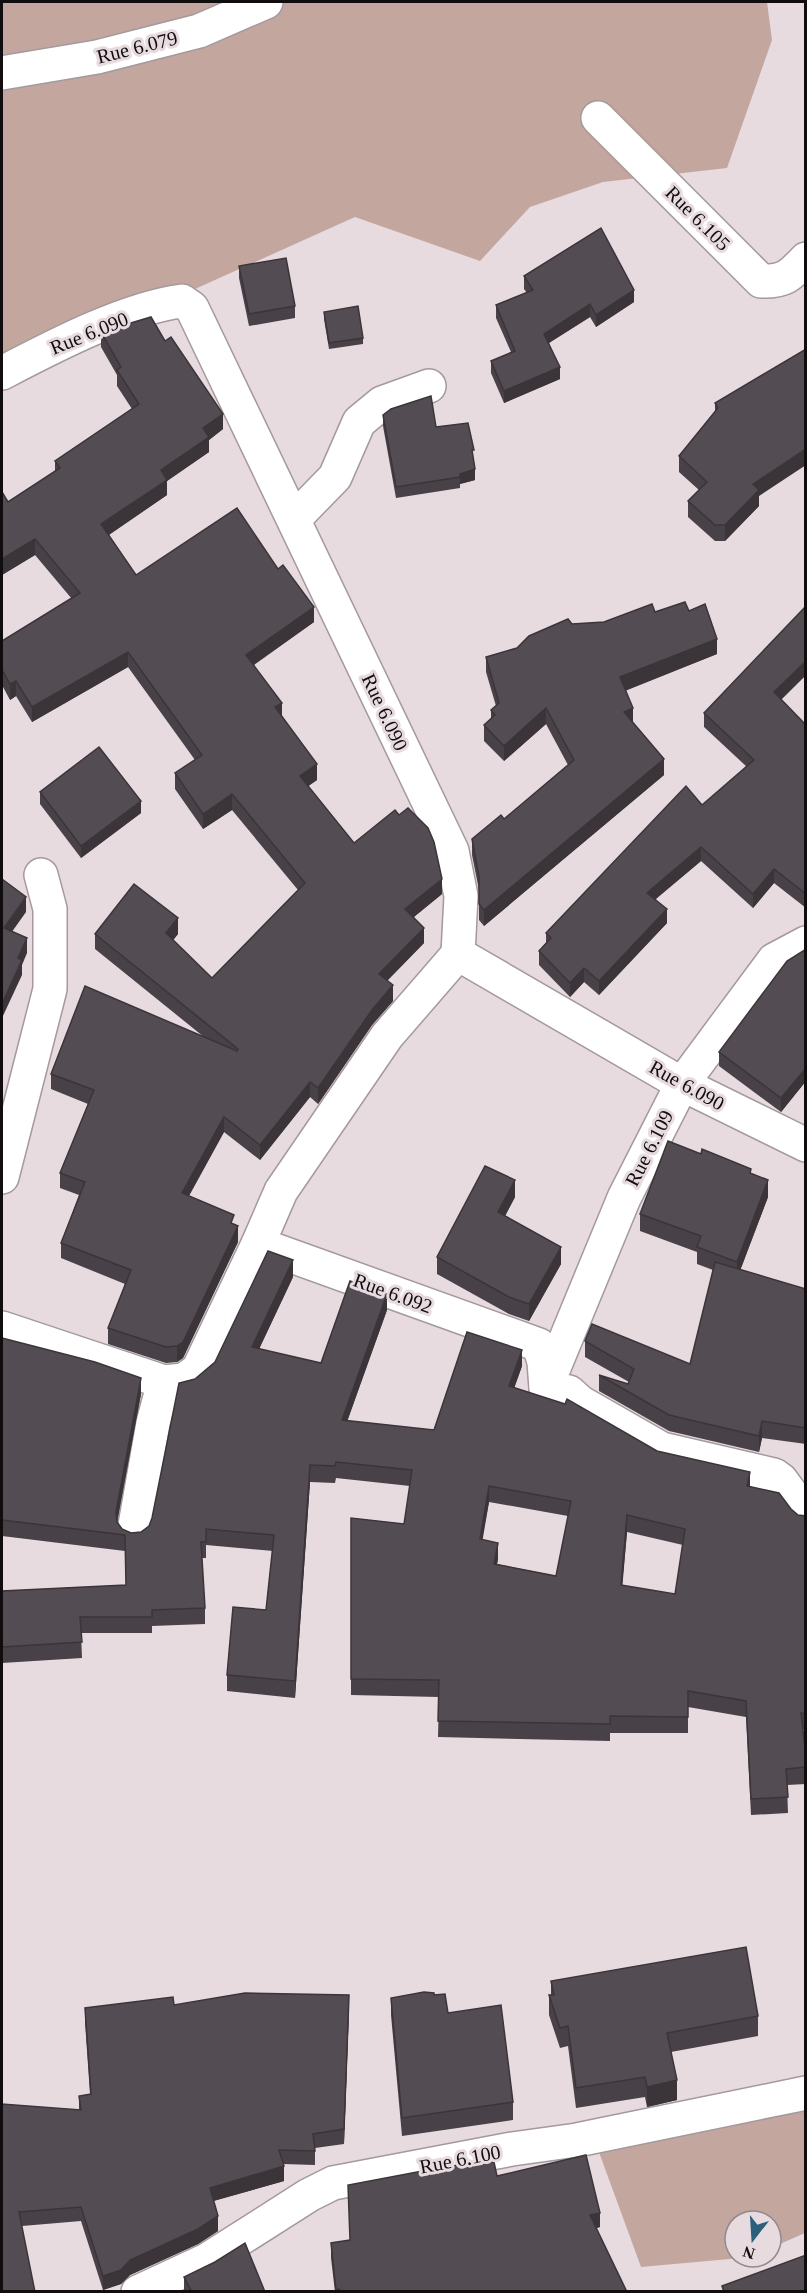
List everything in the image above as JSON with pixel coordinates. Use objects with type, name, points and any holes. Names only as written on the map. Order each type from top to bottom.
[{"type":"street","name":"Rue 6.079","points":[[2,73],[97,57],[200,31],[266,2]]},
{"type":"street","name":"Rue 6.105","points":[[598,118],[761,280],[777,282],[792,274],[806,259]]},
{"type":"street","name":"Rue 6.090","points":[[2,373],[75,336],[165,303],[182,301],[192,308],[452,851],[461,896],[458,954],[682,1084],[806,1145]]},
{"type":"street","points":[[294,519],[335,477],[359,422],[382,403],[429,386]]},
{"type":"street","points":[[2,1177],[50,989],[50,909],[40,875]]},
{"type":"street","name":"Rue 6.109","points":[[546,1388],[624,1198],[682,1084],[774,960],[806,943]]},
{"type":"street","points":[[2,1328],[164,1382],[184,1380],[198,1370],[281,1191],[387,1036],[458,954]]},
{"type":"street","name":"Rue 6.092","points":[[258,1244],[538,1346],[544,1362],[546,1388]]},
{"type":"street","points":[[134,1532],[153,1423],[164,1382]]},
{"type":"street","points":[[546,1388],[569,1392],[580,1402],[662,1449],[774,1475],[781,1480],[806,1514]]},
{"type":"street","name":"Rue 6.100","points":[[138,2292],[207,2260],[309,2195],[333,2183],[512,2149],[577,2140],[806,2093]]},
{"type":"shaded area","points":[[2,2],[767,2],[772,40],[727,168],[603,182],[530,207],[480,261],[355,217],[2,376]]},
{"type":"shaded area","points":[[805,2102],[805,2233],[783,2243],[783,2209],[723,2209],[723,2260],[641,2267],[596,2144]]},
{"type":"building","points":[[601,228],[634,290],[596,315],[590,304],[544,334],[560,367],[504,391],[491,361],[515,351],[496,305],[533,290],[524,276]]},
{"type":"building","points":[[286,258],[295,306],[249,314],[239,266]]},
{"type":"building","points":[[358,306],[363,338],[329,343],[324,312]]},
{"type":"building","points":[[151,317],[165,341],[171,337],[223,414],[203,428],[209,437],[161,470],[167,480],[101,524],[136,575],[237,508],[278,569],[283,565],[314,607],[246,655],[282,703],[275,707],[317,764],[300,776],[354,843],[395,810],[399,815],[408,808],[428,828],[434,842],[442,879],[405,909],[424,928],[379,974],[393,985],[372,1010],[318,1088],[310,1082],[260,1145],[224,1117],[182,1193],[234,1215],[231,1223],[238,1226],[183,1342],[177,1346],[166,1347],[108,1328],[131,1270],[61,1243],[85,1182],[60,1173],[94,1090],[51,1074],[85,986],[237,1051],[238,1049],[95,934],[134,884],[178,918],[166,933],[212,978],[305,883],[232,794],[203,814],[175,773],[202,755],[128,652],[32,707],[16,681],[10,684],[2,670],[2,641],[80,593],[35,539],[2,559],[2,492],[8,502],[60,468],[55,461],[139,404],[117,370],[121,367],[101,332]]},
{"type":"building","points":[[806,349],[806,449],[753,484],[759,490],[725,525],[715,525],[688,501],[707,482],[679,456],[718,408],[715,403]]},
{"type":"building","points":[[431,396],[436,427],[468,423],[474,450],[472,450],[475,469],[460,474],[460,477],[396,487],[383,415],[391,409]]},
{"type":"building","points":[[685,602],[689,611],[705,604],[717,639],[620,677],[633,708],[624,712],[664,759],[484,910],[479,904],[479,877],[472,839],[501,815],[504,819],[574,760],[546,708],[504,746],[484,725],[495,715],[491,710],[499,703],[486,657],[517,648],[529,636],[568,619],[572,624],[604,622],[652,604],[655,612]]},
{"type":"building","points":[[805,607],[806,661],[774,692],[806,725],[806,894],[774,869],[753,894],[701,847],[647,893],[667,909],[599,981],[584,968],[570,983],[539,951],[551,938],[546,933],[686,786],[702,805],[754,760],[704,713]]},
{"type":"building","points":[[99,747],[141,801],[81,846],[40,792]]},
{"type":"building","points":[[2,879],[26,897],[4,928],[27,938],[18,958],[22,960],[2,1004]]},
{"type":"building","points":[[806,949],[806,1068],[781,1098],[719,1052],[787,961]]},
{"type":"building","points":[[668,1141],[701,1154],[702,1149],[751,1169],[750,1173],[768,1180],[737,1262],[697,1247],[701,1236],[640,1214]]},
{"type":"building","points":[[485,1166],[515,1180],[498,1212],[561,1247],[529,1304],[509,1297],[437,1257]]},
{"type":"building","points":[[268,1251],[293,1260],[252,1347],[321,1363],[350,1281],[387,1294],[342,1420],[434,1430],[467,1332],[522,1350],[509,1386],[565,1404],[567,1399],[657,1451],[750,1472],[747,1486],[779,1493],[798,1515],[806,1516],[806,1714],[801,1713],[806,1767],[786,1769],[788,1797],[751,1799],[746,1701],[688,1691],[688,1717],[610,1716],[610,1724],[438,1721],[439,1680],[351,1679],[351,1518],[404,1524],[412,1470],[336,1462],[335,1466],[310,1465],[295,1681],[227,1675],[233,1607],[266,1610],[274,1535],[206,1529],[206,1542],[201,1542],[205,1608],[152,1610],[152,1617],[80,1617],[82,1642],[2,1647],[2,1591],[126,1585],[125,1535],[2,1520],[2,1338],[95,1362],[141,1378],[116,1512],[117,1522],[122,1529],[131,1533],[141,1532],[149,1526],[152,1518],[179,1383],[195,1379],[215,1362]],"holes":[[[489,1486],[571,1501],[556,1576],[494,1564],[498,1543],[480,1539]],[[627,1515],[685,1529],[675,1594],[621,1585]]]},
{"type":"building","points":[[715,1262],[806,1289],[806,1428],[762,1421],[759,1436],[669,1415],[599,1375],[628,1384],[634,1369],[585,1341],[592,1324],[690,1364]]},
{"type":"building","points":[[746,1947],[758,2016],[667,2033],[677,2080],[647,2087],[645,2077],[576,2088],[568,2026],[560,2028],[549,1995],[554,1995],[551,1981]]},
{"type":"building","points":[[424,1992],[434,1993],[434,1995],[445,1994],[448,2013],[501,2005],[513,2102],[402,2118],[391,1998]]},
{"type":"building","points":[[245,1993],[349,1995],[344,2129],[313,2134],[315,2151],[279,2150],[284,2166],[210,2188],[218,2216],[198,2229],[130,2260],[121,2270],[103,2276],[81,2207],[19,2212],[35,2292],[2,2292],[2,2104],[81,2110],[79,2096],[91,2094],[85,2008],[173,1997],[174,2005]]},
{"type":"building","points":[[586,2155],[600,2213],[590,2215],[627,2292],[339,2292],[339,2289],[336,2290],[331,2243],[350,2240],[348,2185],[449,2166],[494,2162],[497,2176]]},
{"type":"building","points":[[245,2243],[265,2292],[192,2292],[184,2277],[215,2262]]},
{"type":"building","points":[[806,2255],[806,2292],[724,2292],[722,2286],[768,2269],[783,2269],[783,2263]]}]
